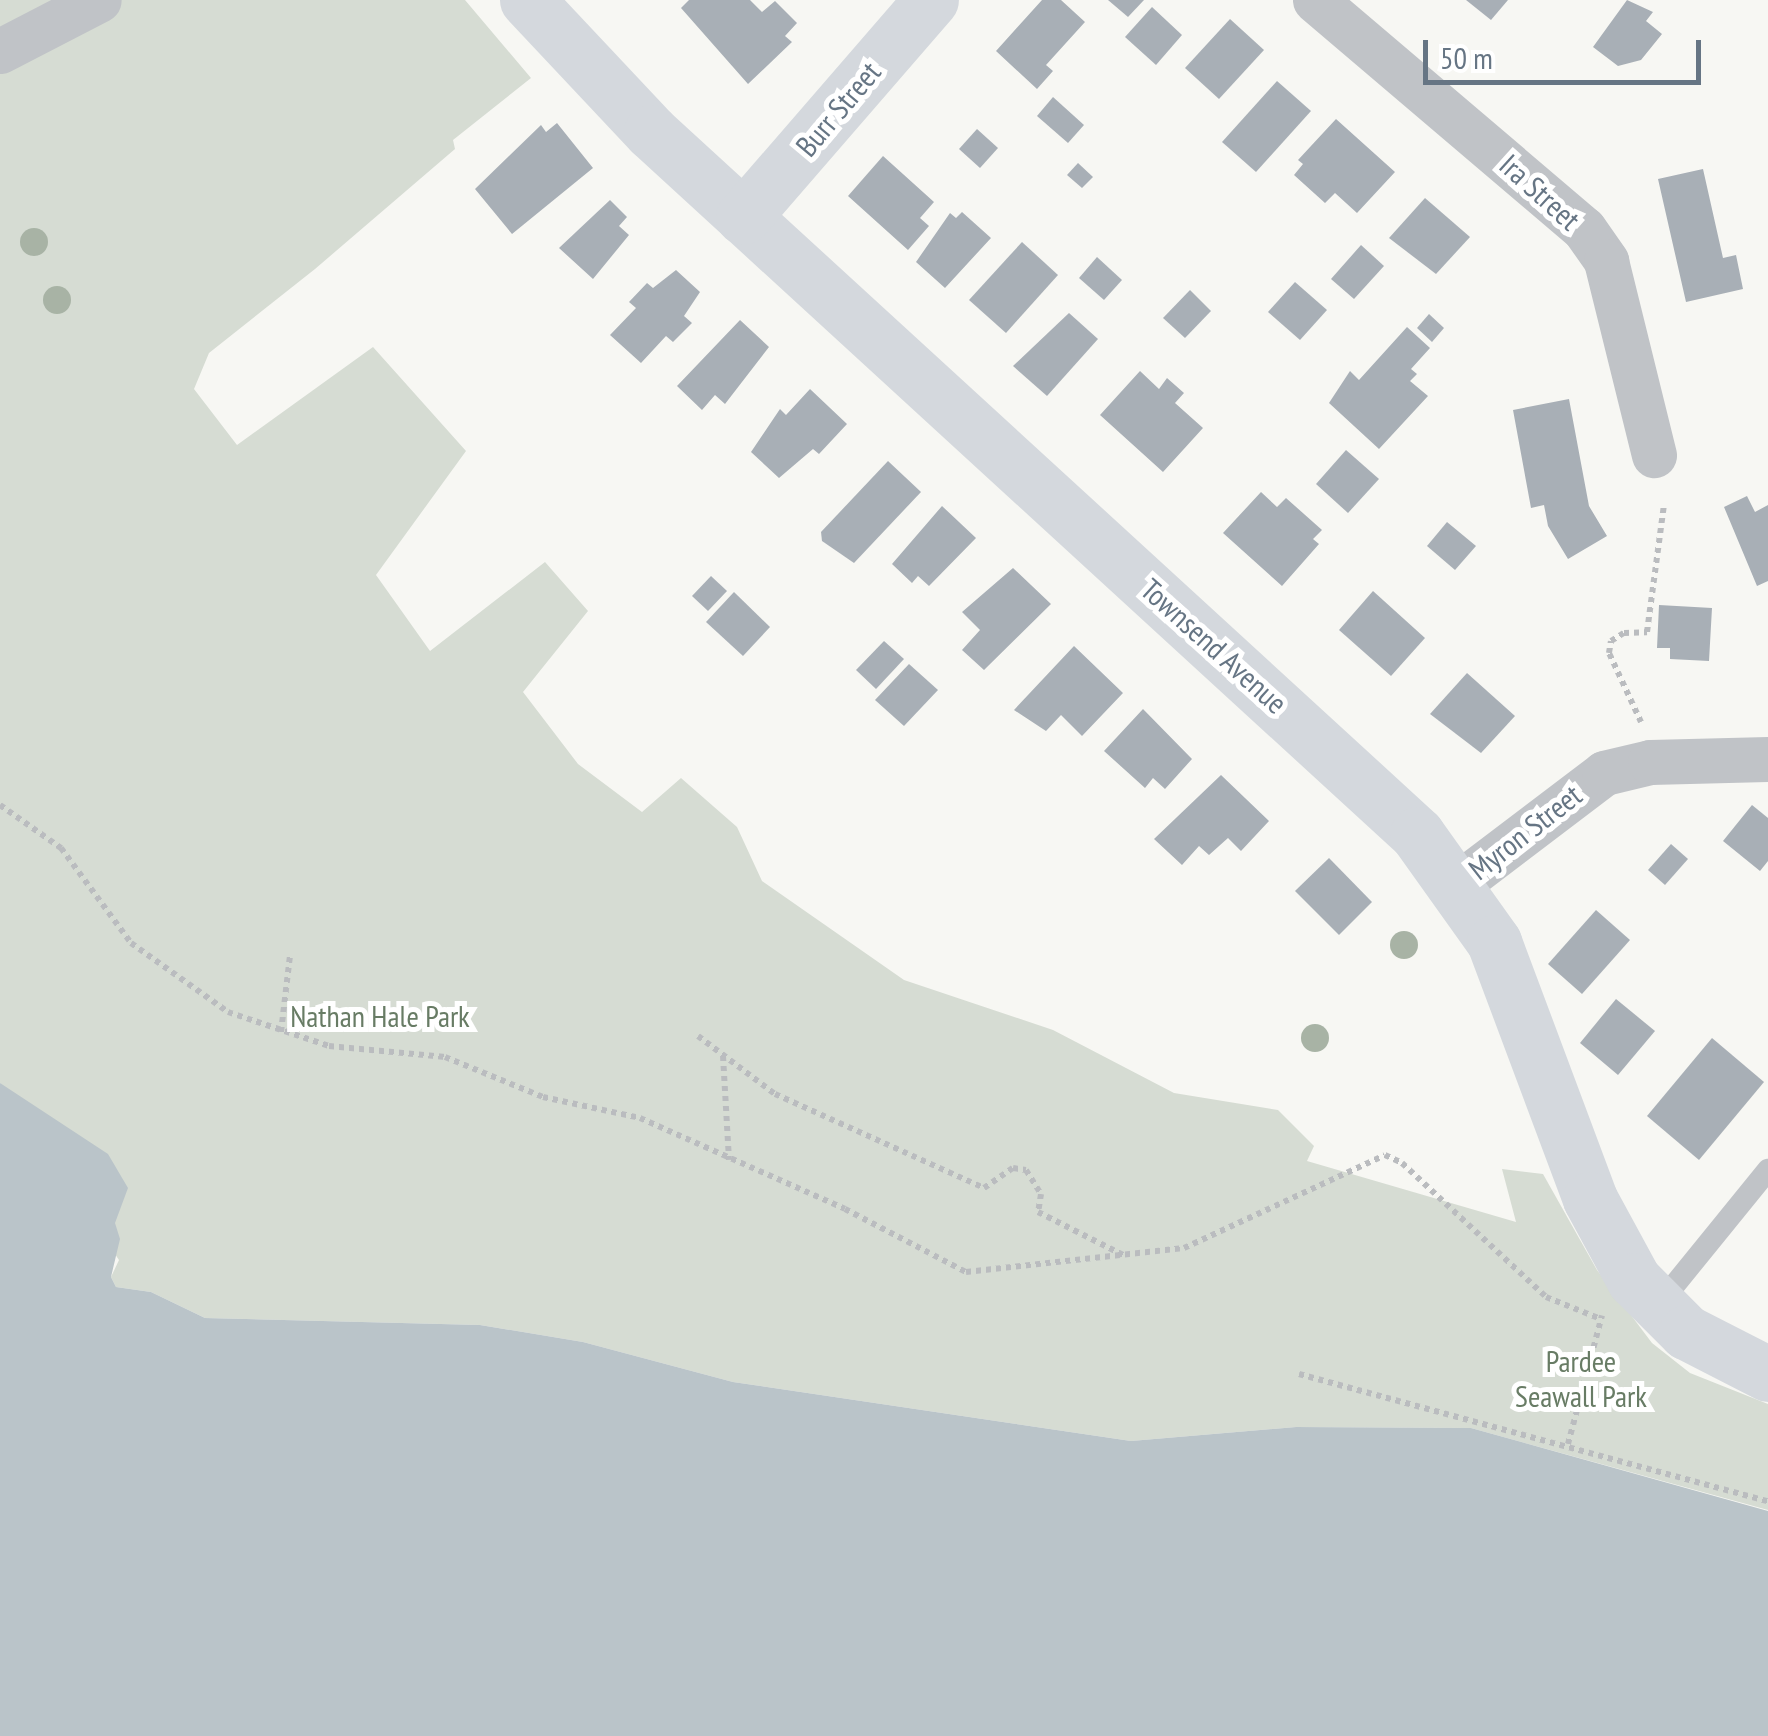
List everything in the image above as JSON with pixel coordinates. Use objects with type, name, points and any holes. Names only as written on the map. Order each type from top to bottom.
[{"type":"main road","name":"Townsend Avenue","points":[[527,0],[612,94],[1353,771],[1458,884],[1505,963],[1572,1151],[1615,1250],[1656,1306],[1706,1345],[1768,1374]]},
{"type":"main road","name":"Burr Street","points":[[744,217],[931,0]]},
{"type":"street","points":[[0,51],[98,0]]},
{"type":"street","name":"Ira Street","points":[[1315,0],[1584,230],[1606,261],[1654,455]]},
{"type":"street","name":"Myron Street","points":[[1458,884],[1604,773],[1650,762],[1768,759]]},
{"type":"lane","points":[[1656,1306],[1768,1170]]},
{"type":"path","points":[[1650,762],[1630,693],[1610,652],[1611,641],[1624,633],[1646,632],[1664,504]]},
{"type":"path","points":[[0,805],[61,848],[130,942],[228,1012],[281,1032],[358,1051],[445,1057],[543,1097],[640,1118],[966,1272],[1184,1248],[1385,1155],[1402,1163],[1546,1296],[1601,1319]]},
{"type":"path","points":[[281,1032],[290,954]]},
{"type":"path","points":[[698,1036],[797,1106],[984,1188],[1013,1168],[1026,1170],[1041,1194],[1038,1212],[1126,1257]]},
{"type":"path","points":[[723,1054],[729,1160]]},
{"type":"path","points":[[1568,1444],[1615,1250]]},
{"type":"path","points":[[1300,1374],[1568,1444],[1768,1502]]},
{"type":"green space","name":"Nathan Hale Park","points":[[0,0],[465,0],[531,78],[453,140],[455,149],[315,269],[209,353],[194,389],[237,445],[373,347],[466,451],[376,575],[430,651],[545,562],[588,611],[523,692],[578,764],[642,812],[681,778],[737,827],[762,881],[904,980],[1053,1030],[1174,1093],[1278,1110],[1314,1146],[1307,1161],[1516,1222],[1502,1169],[1543,1174],[1597,1270],[1652,1343],[1690,1373],[1768,1404],[1768,1510],[1471,1428],[1296,1427],[1131,1441],[733,1382],[583,1342],[480,1325],[205,1318],[151,1292],[116,1287],[111,1277],[119,1260],[0,1083]]},
{"type":"shaded area","points":[[0,1083],[108,1154],[128,1188],[115,1223],[120,1239],[111,1277],[116,1287],[151,1292],[205,1318],[480,1325],[583,1342],[733,1382],[1131,1441],[1296,1427],[1471,1428],[1768,1511],[1768,1736],[0,1736]]},
{"type":"building","points":[[689,0],[750,0],[762,12],[775,1],[797,23],[785,36],[792,42],[748,84],[681,8]]},
{"type":"building","points":[[1042,0],[1061,0],[1085,22],[1046,65],[1053,71],[1037,89],[996,51]]},
{"type":"building","points":[[1108,0],[1144,0],[1128,17]]},
{"type":"building","points":[[1466,0],[1508,0],[1491,20]]},
{"type":"building","points":[[1627,0],[1653,12],[1646,21],[1662,34],[1641,60],[1618,66],[1593,47]]},
{"type":"building","points":[[1152,7],[1182,35],[1156,65],[1125,37]]},
{"type":"building","points":[[1230,19],[1264,50],[1219,99],[1185,68]]},
{"type":"building","points":[[1277,81],[1311,111],[1256,172],[1222,142]]},
{"type":"building","points":[[1053,97],[1084,125],[1068,143],[1037,116]]},
{"type":"building","points":[[1336,119],[1395,172],[1357,213],[1335,193],[1325,203],[1294,175],[1303,164],[1298,160]]},
{"type":"building","points":[[557,123],[593,168],[512,234],[475,189],[541,125],[546,132]]},
{"type":"building","points":[[977,129],[998,148],[980,168],[959,149]]},
{"type":"building","points":[[883,156],[934,202],[920,218],[929,226],[908,250],[848,196]]},
{"type":"building","points":[[1078,163],[1093,177],[1082,188],[1067,175]]},
{"type":"building","points":[[1703,169],[1723,258],[1736,255],[1743,289],[1686,302],[1658,179]]},
{"type":"building","points":[[1425,198],[1470,237],[1436,274],[1389,238]]},
{"type":"building","points":[[610,200],[627,217],[619,226],[629,235],[593,279],[559,248]]},
{"type":"building","points":[[962,212],[991,238],[945,288],[916,262],[950,213],[956,218]]},
{"type":"building","points":[[1022,242],[1058,275],[1006,333],[969,300]]},
{"type":"building","points":[[1361,245],[1384,266],[1354,299],[1331,279]]},
{"type":"building","points":[[1097,257],[1122,280],[1104,300],[1079,278]]},
{"type":"building","points":[[676,270],[700,292],[684,316],[692,323],[673,342],[666,336],[641,363],[610,335],[636,308],[629,302],[647,283],[653,288]]},
{"type":"building","points":[[1295,282],[1327,310],[1300,340],[1268,312]]},
{"type":"building","points":[[1190,290],[1211,311],[1185,338],[1163,318]]},
{"type":"building","points":[[1069,313],[1098,339],[1047,396],[1013,366]]},
{"type":"building","points":[[1429,314],[1444,328],[1432,342],[1417,328]]},
{"type":"building","points":[[740,320],[769,347],[725,404],[715,395],[702,410],[677,386]]},
{"type":"building","points":[[1407,327],[1430,348],[1411,369],[1417,374],[1410,381],[1428,396],[1379,449],[1329,403],[1350,371],[1359,380]]},
{"type":"building","points":[[1140,371],[1159,389],[1167,378],[1184,393],[1175,403],[1203,428],[1163,472],[1100,415]]},
{"type":"building","points":[[810,389],[847,424],[819,454],[813,449],[779,478],[751,452],[780,409],[786,415]]},
{"type":"building","points":[[1569,399],[1589,506],[1607,536],[1568,559],[1548,526],[1544,505],[1531,508],[1513,410]]},
{"type":"building","points":[[1346,450],[1379,479],[1348,513],[1316,484]]},
{"type":"building","points":[[888,461],[921,492],[854,563],[822,541],[821,532]]},
{"type":"building","points":[[1261,492],[1277,507],[1286,498],[1322,530],[1313,539],[1319,544],[1282,586],[1223,533]]},
{"type":"building","points":[[1747,496],[1755,512],[1768,505],[1768,581],[1757,586],[1724,507]]},
{"type":"building","points":[[942,506],[976,538],[929,586],[918,576],[912,583],[892,564]]},
{"type":"building","points":[[1447,522],[1476,546],[1455,570],[1427,546]]},
{"type":"building","points":[[1013,568],[1051,604],[984,670],[962,650],[980,630],[962,612]]},
{"type":"building","points":[[711,576],[727,591],[708,611],[692,596]]},
{"type":"building","points":[[1373,591],[1425,638],[1391,676],[1339,630]]},
{"type":"building","points":[[734,592],[770,627],[743,656],[706,622]]},
{"type":"building","points":[[1659,605],[1712,608],[1709,661],[1670,659],[1670,648],[1657,648]]},
{"type":"building","points":[[884,641],[904,659],[876,689],[856,670]]},
{"type":"building","points":[[1074,646],[1123,693],[1082,736],[1061,715],[1046,731],[1014,710]]},
{"type":"building","points":[[909,664],[938,690],[904,726],[875,700]]},
{"type":"building","points":[[1467,673],[1515,716],[1481,753],[1430,714]]},
{"type":"building","points":[[1143,709],[1192,759],[1165,789],[1153,778],[1145,788],[1104,751]]},
{"type":"building","points":[[1221,775],[1269,821],[1241,851],[1228,838],[1209,855],[1199,846],[1182,865],[1154,839]]},
{"type":"building","points":[[1752,805],[1768,818],[1768,861],[1760,871],[1723,841]]},
{"type":"building","points":[[1671,844],[1688,859],[1665,885],[1648,870]]},
{"type":"building","points":[[1329,858],[1372,902],[1339,935],[1295,891]]},
{"type":"building","points":[[1596,910],[1630,940],[1582,994],[1548,964]]},
{"type":"building","points":[[1616,999],[1655,1031],[1618,1075],[1580,1043]]},
{"type":"building","points":[[1712,1038],[1764,1082],[1699,1160],[1647,1116]]},
{"type":"park label","name":"Pardee Seawall Park","points":[[1581,1378]]}]
